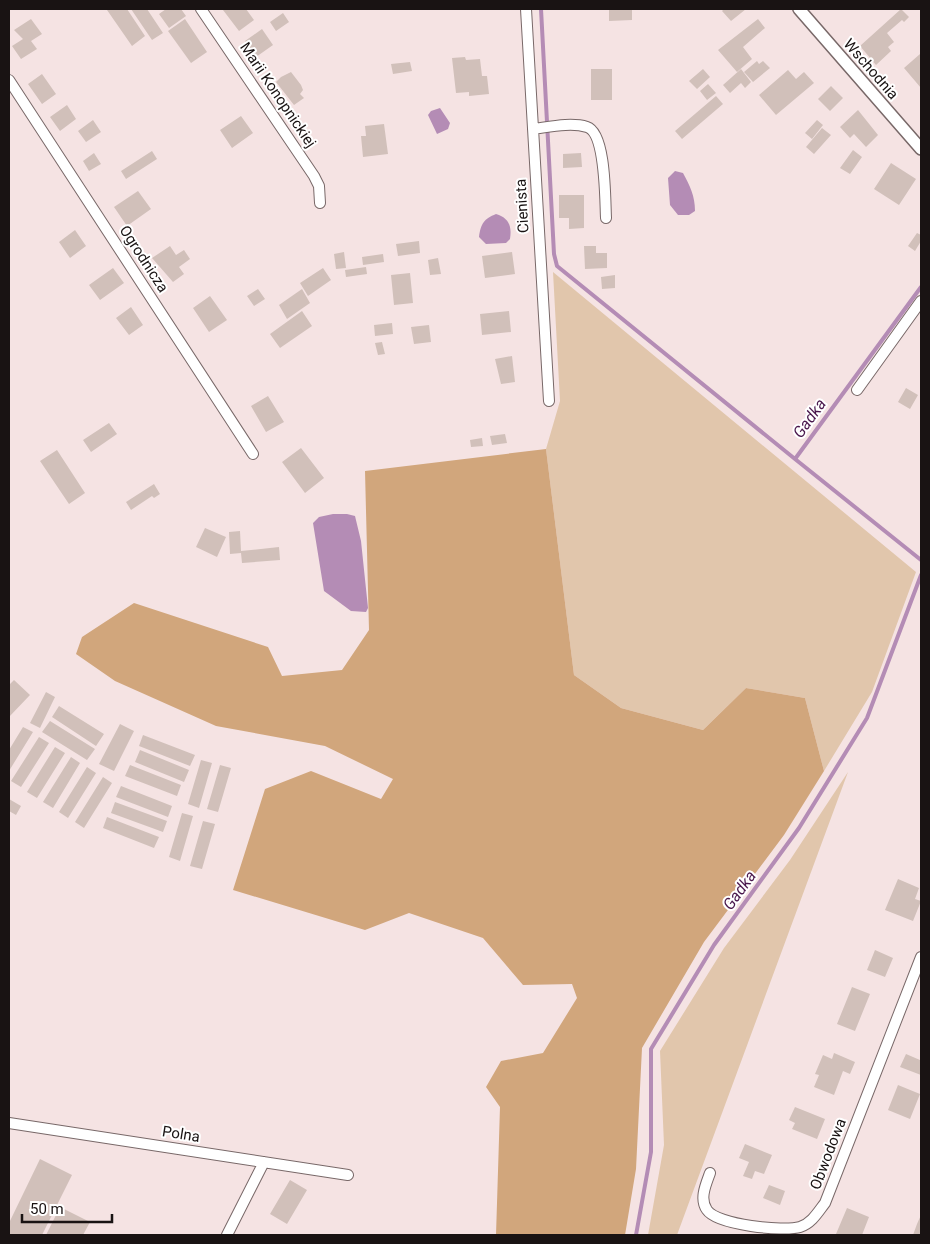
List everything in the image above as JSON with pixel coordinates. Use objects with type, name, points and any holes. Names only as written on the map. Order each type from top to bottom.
[{"type":"street","name":"Marii Konopnickiej","points":[[201,9],[314,176],[319,186],[320,203]]},
{"type":"street","name":"Cienista","points":[[526,9],[549,401]]},
{"type":"street","name":"Wschodnia","points":[[798,9],[921,149]]},
{"type":"street","name":"Ogrodnicza","points":[[9,80],[254,454]]},
{"type":"street","points":[[533,129],[578,126],[588,127],[594,132],[600,144],[606,218]]},
{"type":"street","points":[[857,390],[921,301]]},
{"type":"street","name":"Obwodowa","points":[[710,1173],[703,1200],[707,1210],[715,1217],[726,1221],[782,1229],[800,1227],[814,1218],[825,1203],[921,957]]},
{"type":"street","name":"Polna","points":[[9,1122],[348,1175]]},
{"type":"street","points":[[227,1235],[264,1162]]},
{"type":"shaded area","points":[[440,108],[450,123],[448,129],[437,134],[428,115],[431,111]]},
{"type":"shaded area","points":[[675,171],[683,173],[692,191],[695,211],[689,215],[678,215],[670,205],[668,178]]},
{"type":"shaded area","points":[[496,214],[509,223],[510,239],[506,243],[486,244],[479,237],[481,228],[486,220]]},
{"type":"shaded area","points":[[553,272],[916,572],[872,692],[824,771],[805,698],[746,688],[703,730],[621,708],[574,675],[546,449],[560,401]]},
{"type":"shaded area","points":[[546,449],[574,675],[621,708],[703,730],[746,688],[805,698],[824,771],[784,835],[704,942],[642,1048],[636,1169],[625,1235],[496,1235],[500,1107],[486,1087],[501,1061],[543,1053],[577,998],[572,984],[523,985],[483,938],[409,913],[365,930],[233,890],[265,789],[311,771],[381,799],[393,779],[325,746],[216,726],[115,681],[76,654],[82,637],[134,603],[268,647],[282,676],[342,670],[369,630],[365,471]]},
{"type":"shaded area","points":[[333,514],[355,516],[361,541],[368,608],[366,612],[351,611],[324,591],[313,523],[319,517]]},
{"type":"shaded area","points":[[848,772],[677,1235],[648,1235],[664,1145],[660,1051],[724,948],[790,860]]},
{"type":"building","points":[[127,9],[145,36],[132,46],[107,10]]},
{"type":"building","points":[[131,9],[147,9],[163,33],[152,40]]},
{"type":"building","points":[[166,9],[181,9],[186,16],[169,28],[159,14]]},
{"type":"building","points":[[246,9],[254,20],[239,31],[223,10]]},
{"type":"building","points":[[609,9],[632,9],[632,20],[609,21]]},
{"type":"building","points":[[724,9],[746,9],[731,21],[722,11]]},
{"type":"building","points":[[901,9],[909,17],[904,22],[902,20],[887,33],[894,42],[888,47],[891,51],[876,65],[860,46]]},
{"type":"building","points":[[283,13],[289,22],[276,31],[270,22]]},
{"type":"building","points":[[31,19],[42,34],[31,41],[37,49],[21,59],[12,46],[23,39],[14,30]]},
{"type":"building","points":[[185,19],[207,52],[191,63],[168,31]]},
{"type":"building","points":[[758,19],[765,28],[743,47],[752,59],[737,72],[718,50]]},
{"type":"building","points":[[262,29],[273,45],[256,57],[245,41]]},
{"type":"building","points":[[920,54],[921,56],[921,88],[904,68]]},
{"type":"building","points":[[465,57],[466,60],[480,59],[482,76],[487,76],[489,94],[469,96],[469,92],[456,93],[452,58]]},
{"type":"building","points":[[757,61],[759,64],[763,61],[770,68],[753,82],[744,72]]},
{"type":"building","points":[[410,62],[412,71],[393,74],[391,64]]},
{"type":"building","points":[[591,69],[612,69],[612,100],[591,100]]},
{"type":"building","points":[[703,69],[710,77],[697,89],[689,81]]},
{"type":"building","points":[[741,69],[751,82],[745,88],[741,83],[730,93],[723,85]]},
{"type":"building","points":[[788,70],[796,79],[804,72],[814,83],[776,115],[759,95]]},
{"type":"building","points":[[291,72],[301,85],[303,90],[300,94],[304,98],[294,105],[276,82]]},
{"type":"building","points":[[42,74],[56,94],[42,104],[28,84]]},
{"type":"building","points":[[708,84],[716,93],[707,100],[700,91]]},
{"type":"building","points":[[831,86],[843,98],[830,111],[818,99]]},
{"type":"building","points":[[716,96],[723,104],[682,139],[675,131]]},
{"type":"building","points":[[67,105],[76,119],[60,131],[50,117]]},
{"type":"building","points":[[858,110],[878,135],[866,147],[854,134],[850,138],[840,127]]},
{"type":"building","points":[[241,116],[253,133],[232,148],[220,130]]},
{"type":"building","points":[[93,120],[101,132],[86,142],[78,131]]},
{"type":"building","points":[[817,120],[823,125],[812,139],[805,133]]},
{"type":"building","points":[[384,124],[388,154],[363,157],[361,136],[366,136],[365,126]]},
{"type":"building","points":[[822,128],[831,135],[814,154],[806,147]]},
{"type":"building","points":[[853,150],[862,157],[850,174],[840,168]]},
{"type":"building","points":[[152,151],[157,159],[126,179],[121,171]]},
{"type":"building","points":[[94,153],[101,164],[89,171],[83,161]]},
{"type":"building","points":[[581,153],[582,167],[563,168],[563,154]]},
{"type":"building","points":[[891,163],[916,179],[899,205],[874,189]]},
{"type":"building","points":[[138,191],[151,209],[127,226],[114,207]]},
{"type":"building","points":[[559,195],[584,195],[584,228],[569,229],[569,218],[559,218]]},
{"type":"building","points":[[75,230],[86,246],[70,258],[59,242]]},
{"type":"building","points":[[917,233],[921,235],[921,241],[915,251],[908,246]]},
{"type":"building","points":[[419,241],[420,253],[398,256],[396,244]]},
{"type":"building","points":[[170,246],[176,255],[184,250],[190,259],[179,267],[184,274],[173,282],[152,258]]},
{"type":"building","points":[[584,246],[596,246],[596,253],[607,253],[607,268],[585,269]]},
{"type":"building","points":[[344,252],[346,268],[336,269],[334,254]]},
{"type":"building","points":[[512,252],[515,274],[485,278],[482,256]]},
{"type":"building","points":[[383,254],[384,262],[363,265],[362,257]]},
{"type":"building","points":[[438,258],[441,274],[430,275],[428,260]]},
{"type":"building","points":[[366,267],[367,274],[346,277],[345,270]]},
{"type":"building","points":[[113,268],[124,283],[100,300],[89,285]]},
{"type":"building","points":[[323,268],[331,280],[308,296],[300,283]]},
{"type":"building","points":[[410,273],[413,303],[394,305],[391,275]]},
{"type":"building","points":[[615,275],[615,288],[602,289],[601,277]]},
{"type":"building","points":[[258,289],[265,299],[254,306],[247,296]]},
{"type":"building","points":[[302,289],[310,303],[287,319],[279,305]]},
{"type":"building","points":[[210,296],[227,320],[209,332],[193,308]]},
{"type":"building","points":[[131,307],[143,325],[129,335],[116,318]]},
{"type":"building","points":[[302,311],[312,326],[280,348],[270,334]]},
{"type":"building","points":[[509,311],[511,332],[482,335],[480,314]]},
{"type":"building","points":[[392,323],[393,334],[375,336],[374,325]]},
{"type":"building","points":[[429,325],[431,342],[414,344],[411,327]]},
{"type":"building","points":[[382,342],[385,354],[378,355],[375,343]]},
{"type":"building","points":[[512,356],[515,382],[501,384],[495,359]]},
{"type":"building","points":[[906,388],[918,395],[910,409],[898,402]]},
{"type":"building","points":[[268,396],[284,422],[266,432],[251,406]]},
{"type":"building","points":[[109,423],[117,434],[91,452],[83,440]]},
{"type":"building","points":[[505,434],[507,443],[492,445],[490,436]]},
{"type":"building","points":[[482,438],[483,446],[471,447],[470,440]]},
{"type":"building","points":[[301,448],[324,478],[305,493],[282,462]]},
{"type":"building","points":[[57,450],[85,493],[69,504],[40,461]]},
{"type":"building","points":[[154,484],[160,494],[154,498],[152,496],[131,510],[126,502]]},
{"type":"building","points":[[205,528],[226,537],[217,557],[196,547]]},
{"type":"building","points":[[240,531],[241,551],[279,547],[280,560],[242,563],[241,553],[230,554],[229,532]]},
{"type":"building","points":[[14,680],[30,695],[9,717],[9,685]]},
{"type":"building","points":[[46,692],[55,697],[40,728],[30,723]]},
{"type":"building","points":[[59,706],[104,734],[96,746],[52,717]]},
{"type":"building","points":[[50,721],[95,749],[87,760],[42,732]]},
{"type":"building","points":[[120,724],[134,731],[114,771],[99,764]]},
{"type":"building","points":[[23,727],[33,732],[9,771],[9,750]]},
{"type":"building","points":[[143,735],[195,755],[190,766],[139,746]]},
{"type":"building","points":[[39,737],[49,743],[21,787],[11,781]]},
{"type":"building","points":[[55,747],[65,753],[37,798],[27,792]]},
{"type":"building","points":[[140,750],[189,770],[184,782],[135,762]]},
{"type":"building","points":[[71,757],[80,763],[53,808],[43,802]]},
{"type":"building","points":[[201,760],[212,763],[199,808],[188,804]]},
{"type":"building","points":[[130,765],[181,785],[177,796],[125,776]]},
{"type":"building","points":[[220,765],[231,768],[218,812],[207,809]]},
{"type":"building","points":[[87,767],[96,773],[68,818],[59,812]]},
{"type":"building","points":[[103,777],[112,783],[84,828],[75,822]]},
{"type":"building","points":[[121,786],[172,806],[168,817],[116,797]]},
{"type":"building","points":[[9,799],[21,806],[16,815],[9,811]]},
{"type":"building","points":[[115,802],[167,821],[163,832],[111,813]]},
{"type":"building","points":[[182,813],[193,816],[180,861],[169,857]]},
{"type":"building","points":[[107,817],[159,837],[154,848],[103,828]]},
{"type":"building","points":[[203,821],[215,824],[202,869],[190,866]]},
{"type":"building","points":[[898,879],[919,888],[915,899],[921,901],[913,921],[885,910]]},
{"type":"building","points":[[875,950],[893,958],[885,977],[867,970]]},
{"type":"building","points":[[852,987],[870,994],[855,1031],[837,1024]]},
{"type":"building","points":[[834,1053],[855,1062],[850,1074],[843,1071],[834,1095],[814,1087],[819,1075],[815,1074],[823,1055],[832,1059]]},
{"type":"building","points":[[906,1054],[920,1060],[921,1056],[921,1075],[900,1067]]},
{"type":"building","points":[[898,1085],[920,1094],[910,1119],[888,1110]]},
{"type":"building","points":[[795,1107],[825,1119],[817,1139],[792,1129],[795,1123],[789,1120]]},
{"type":"building","points":[[745,1144],[772,1155],[764,1174],[755,1171],[752,1179],[743,1176],[749,1162],[739,1158]]},
{"type":"building","points":[[40,1159],[72,1175],[42,1235],[9,1235],[9,1223]]},
{"type":"building","points":[[290,1180],[307,1190],[287,1224],[270,1214]]},
{"type":"building","points":[[769,1185],[785,1191],[780,1205],[763,1198]]},
{"type":"building","points":[[60,1207],[90,1222],[83,1235],[46,1235]]},
{"type":"building","points":[[847,1208],[869,1217],[862,1235],[836,1234]]},
{"type":"building","points":[[921,1215],[921,1235],[913,1235],[917,1224]]},
{"type":"waterway","points":[[541,9],[554,254],[557,266],[795,459]]},
{"type":"waterway","name":"Gadka","points":[[921,287],[795,459],[921,560]]},
{"type":"waterway","name":"Gadka","points":[[636,1235],[651,1152],[651,1049],[714,945],[799,828],[867,718],[921,575]]}]
